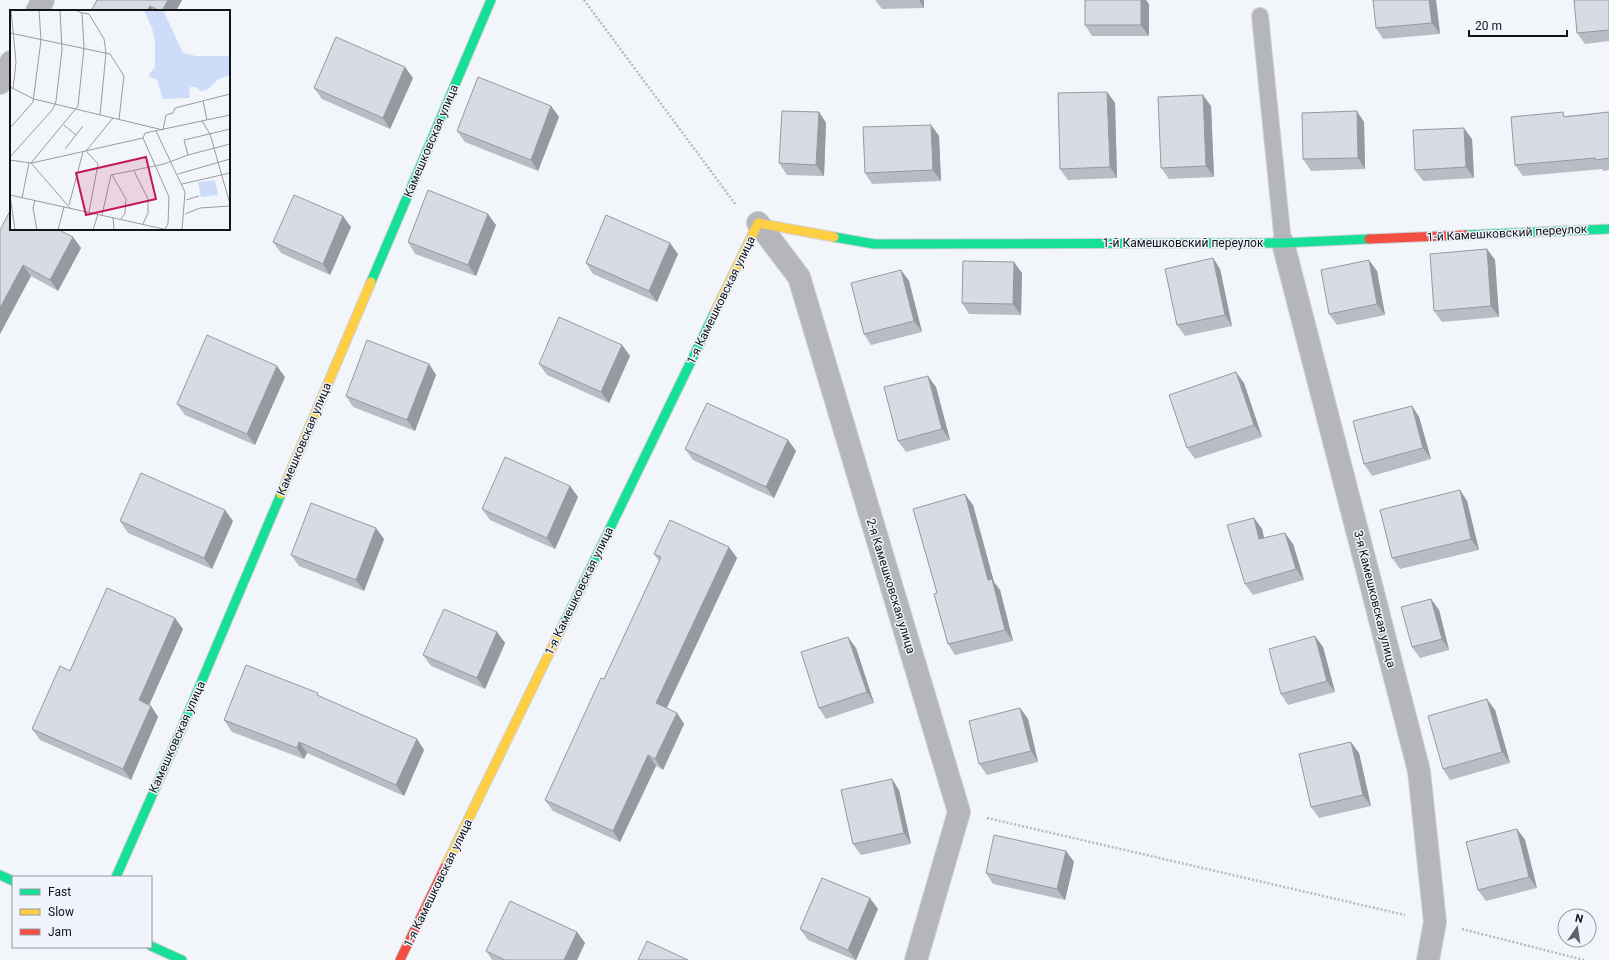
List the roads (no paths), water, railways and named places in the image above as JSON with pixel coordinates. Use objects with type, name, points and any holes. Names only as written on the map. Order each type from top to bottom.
[{"type":"street","points":[[38,10],[43,0]]},
{"type":"street","name":"Камешковская улица","points":[[116,876],[181,730],[491,0]]},
{"type":"street","points":[[0,83],[10,64]]},
{"type":"street","name":"1-й Камешковский переулок","points":[[758,223],[874,244],[1283,244],[1609,229]]},
{"type":"street","name":"2-я Камешковская улица","points":[[758,223],[799,278],[959,812],[916,960]]},
{"type":"street","name":"1-я Камешковская улица","points":[[400,960],[758,223]]},
{"type":"street","name":"3-я Камешковская улица","points":[[1283,244],[1420,771],[1435,922],[1428,960]]},
{"type":"street","points":[[0,875],[12,881]]},
{"type":"street","points":[[152,946],[182,960]]},
{"type":"lane","points":[[1260,16],[1283,244]]}]
